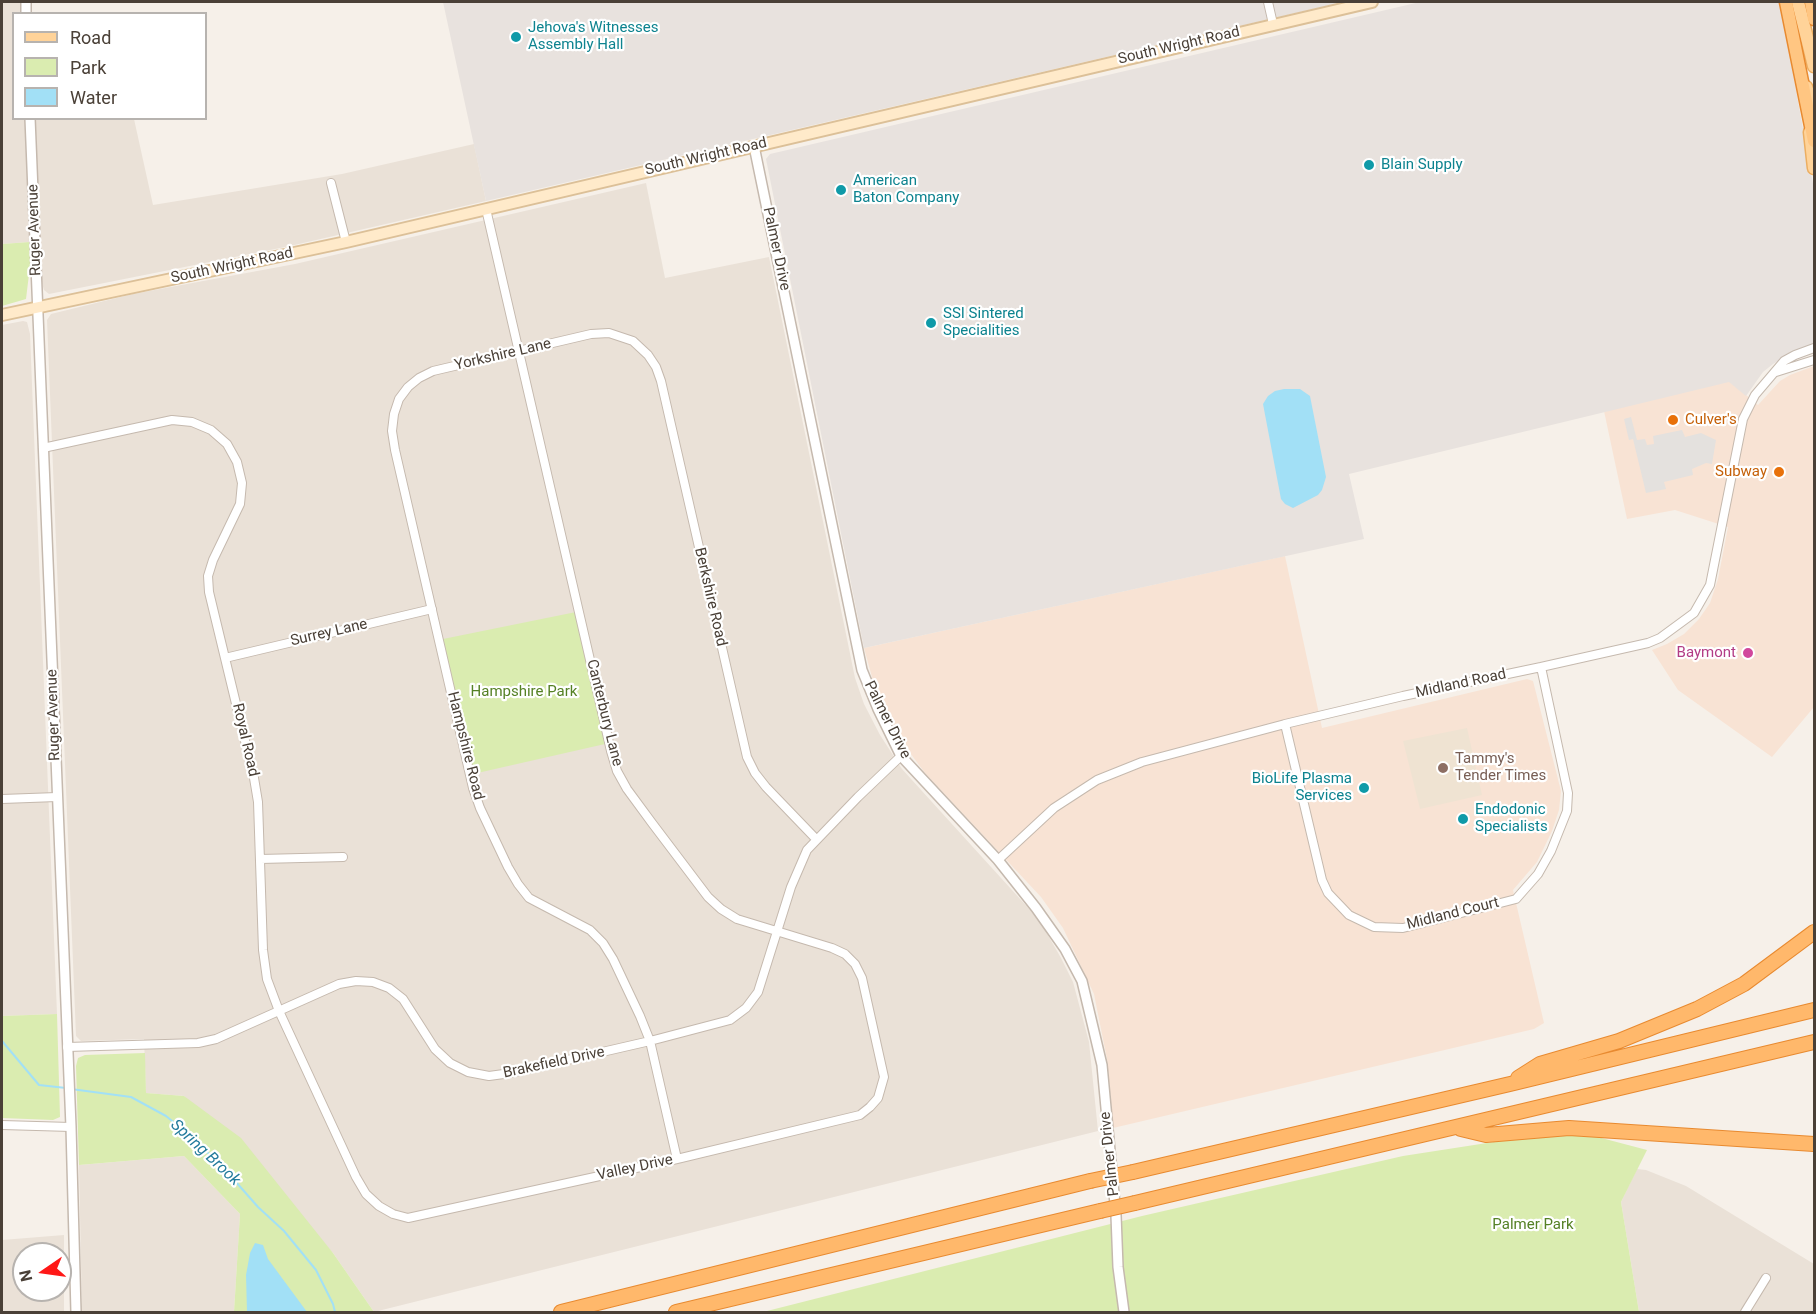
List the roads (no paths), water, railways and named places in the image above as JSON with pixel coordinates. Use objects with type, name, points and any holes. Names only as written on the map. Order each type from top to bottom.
[{"type":"highway","points":[[1786,2],[1800,72],[1811,107],[1815,141]]},
{"type":"highway","points":[[1811,2],[1815,19]]},
{"type":"highway","points":[[1510,1084],[1540,1064],[1619,1041],[1697,1009],[1744,984],[1815,932]]},
{"type":"highway","points":[[561,1312],[1090,1181],[1510,1084],[1815,1010]]},
{"type":"highway","points":[[676,1312],[1815,1042]]},
{"type":"highway","points":[[1456,1128],[1486,1135],[1569,1128],[1815,1144]]},
{"type":"main road","name":"South Wright Road","points":[[2,315],[346,242],[1372,2]]},
{"type":"main road","points":[[1798,2],[1815,66]]},
{"type":"main road","points":[[1811,107],[1815,168]]},
{"type":"street","points":[[1268,2],[1273,24]]},
{"type":"street","name":"Ruger Avenue","points":[[30,120],[71,1127],[76,1312]]},
{"type":"street","name":"Palmer Drive","points":[[754,146],[862,670],[878,709],[902,756],[998,860],[1060,942],[1082,981],[1102,1065],[1116,1215],[1118,1267],[1124,1312]]},
{"type":"street","points":[[332,183],[346,242]]},
{"type":"street","name":"Canterbury Lane","points":[[486,209],[617,771],[627,789],[708,897],[721,909],[737,919],[832,948],[846,954],[855,964],[862,978],[884,1077],[878,1098]]},
{"type":"street","name":"Yorkshire Lane","points":[[394,414],[399,399],[408,387],[433,371],[591,334],[609,333],[633,341]]},
{"type":"street","name":"Berkshire Road","points":[[633,341],[648,355],[661,381],[747,757],[755,774],[816,839]]},
{"type":"street","name":"Midland Road","points":[[998,860],[1054,808],[1097,780],[1142,762],[1285,724],[1648,643],[1660,638],[1694,613],[1710,585],[1743,419],[1755,394],[1785,361],[1815,348]]},
{"type":"street","points":[[1774,373],[1815,360]]},
{"type":"street","name":"Hampshire Road","points":[[394,414],[392,431],[395,450],[473,788],[480,808],[508,867],[529,898],[590,930],[603,943],[613,959],[650,1041],[677,1159]]},
{"type":"street","name":"Royal Road","points":[[43,448],[172,420],[192,422],[211,430],[227,444],[237,462],[242,483],[240,504],[213,560],[208,576],[209,592],[254,778],[264,963],[267,979],[279,1011],[356,1177],[366,1194],[386,1211]]},
{"type":"street","name":"Surrey Lane","points":[[225,657],[432,609]]},
{"type":"street","name":"Midland Court","points":[[1285,724],[1322,880],[1328,893],[1349,915],[1374,927],[1403,928],[1516,899],[1538,873],[1551,851],[1567,811],[1568,793],[1541,667]]},
{"type":"street","name":"Brakefield Drive","points":[[67,1047],[198,1043],[231,1034],[339,984],[356,981],[373,982],[389,988],[403,999],[435,1049],[450,1063],[468,1072],[489,1076],[511,1074],[730,1020],[746,1008],[758,992],[791,887],[807,850],[902,756]]},
{"type":"street","points":[[2,799],[57,797]]},
{"type":"street","points":[[260,859],[343,857]]},
{"type":"street","name":"Valley Drive","points":[[386,1211],[408,1218],[677,1159],[860,1115],[878,1098]]},
{"type":"street","points":[[2,1125],[71,1127]]},
{"type":"street","points":[[1745,1312],[1766,1278]]},
{"type":"water","points":[[1300,389],[1310,396],[1326,477],[1318,495],[1293,508],[1281,499],[1263,404],[1275,391]]},
{"type":"water","points":[[255,1243],[263,1245],[268,1259],[307,1312],[247,1312],[246,1275],[250,1253]]},
{"type":"waterway","name":"Spring Brook","points":[[2,1041],[39,1085],[66,1088]]},
{"type":"waterway","name":"Spring Brook","points":[[71,1089],[131,1097],[166,1116],[194,1139],[258,1207],[284,1231],[316,1270],[335,1312]]},
{"type":"place","name":"Jehova's Witnesses Assembly Hall","points":[[516,37]]},
{"type":"place","name":"Blain Supply","points":[[1369,165]]},
{"type":"place","name":"American Baton Company","points":[[841,190]]},
{"type":"place","name":"SSI Sintered Specialities","points":[[931,323]]},
{"type":"place","name":"Culver's","points":[[1673,420]]},
{"type":"place","name":"Subway","points":[[1779,472]]},
{"type":"place","name":"Baymont","points":[[1748,653]]},
{"type":"place","name":"Tammy's Tender Times","points":[[1443,768]]},
{"type":"place","name":"BioLife Plasma Services","points":[[1364,788]]},
{"type":"place","name":"Endodonic Specialists","points":[[1463,819]]},
{"type":"park label","name":"Hampshire Park","points":[[524,692]]},
{"type":"park label","name":"Palmer Park","points":[[1533,1225]]}]
